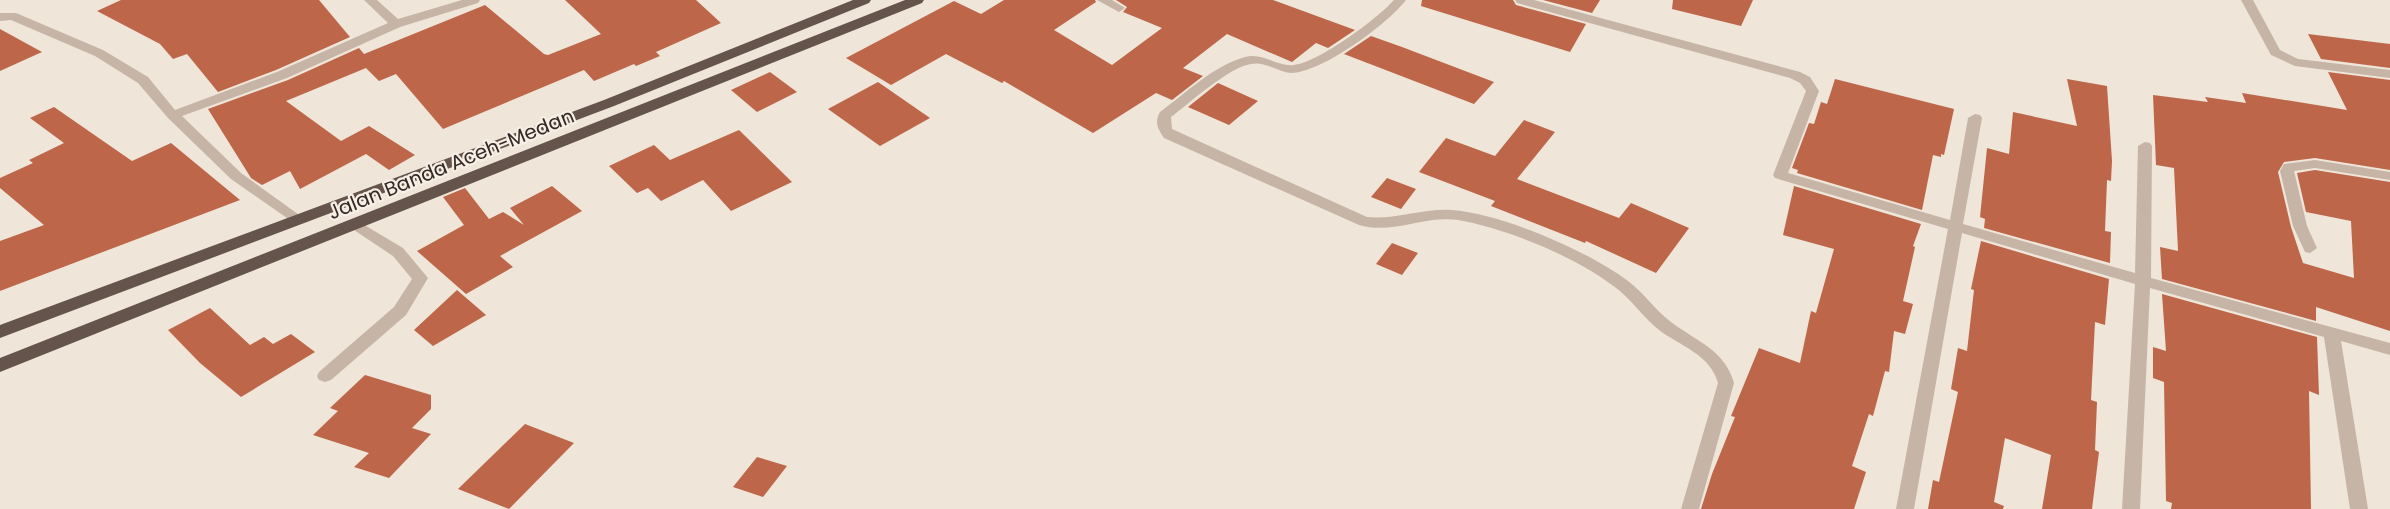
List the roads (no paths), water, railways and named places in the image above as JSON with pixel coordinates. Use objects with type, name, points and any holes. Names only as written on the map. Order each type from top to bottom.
[{"type":"highway","name":"Jalan Banda Aceh-Medan","points":[[0,332],[609,103],[864,0]]},
{"type":"highway","name":"Jalan Banda Aceh-Medan","points":[[0,365],[917,0]]},
{"type":"street","points":[[370,0],[396,24]]},
{"type":"street","points":[[173,115],[282,75],[396,24],[474,0]]},
{"type":"street","points":[[1103,0],[1119,8]]},
{"type":"street","points":[[1400,0],[1372,26],[1305,67],[1280,68],[1251,59],[1234,66],[1166,115],[1162,126],[1168,135],[1364,222],[1389,224],[1436,213],[1477,218],[1560,251],[1619,282],[1662,324],[1716,360],[1725,371],[1726,383],[1690,509]]},
{"type":"street","points":[[1521,0],[1795,75],[1805,80],[1813,91],[1780,176],[1956,225],[2143,281],[2390,349]]},
{"type":"street","points":[[2247,0],[2275,52],[2283,57],[2295,62],[2390,74]]},
{"type":"street","points":[[0,17],[12,16],[99,53],[143,80],[173,115],[236,176],[297,220]]},
{"type":"street","points":[[1905,509],[1975,118]]},
{"type":"street","points":[[2132,509],[2143,281],[2145,146]]},
{"type":"street","points":[[2310,248],[2300,226],[2287,171],[2289,166],[2315,164],[2390,176]]},
{"type":"street","points":[[325,376],[400,311],[420,278],[398,252],[356,225]]},
{"type":"street","points":[[2331,332],[2359,509]]}]
